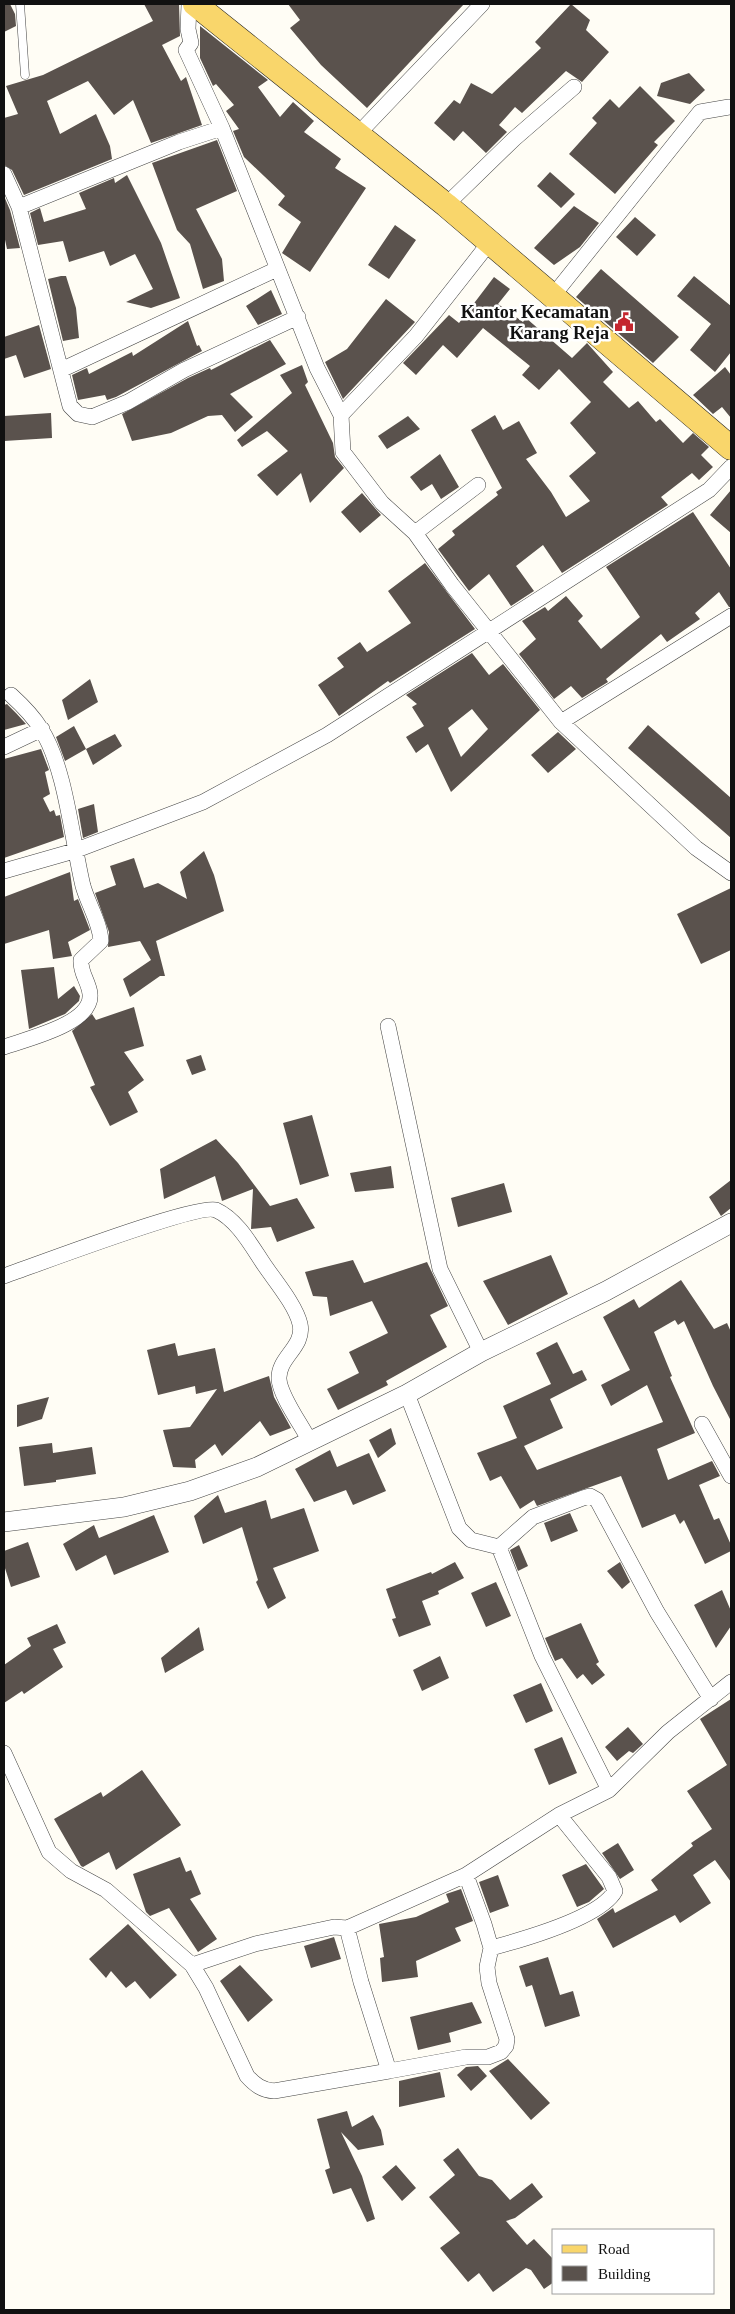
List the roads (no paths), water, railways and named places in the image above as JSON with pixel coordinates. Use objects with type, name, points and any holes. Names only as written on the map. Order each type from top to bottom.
[{"type":"main road","points":[[195,4],[446,205],[731,448]]},
{"type":"street","points":[[189,4],[188,29],[191,42],[186,50],[222,128],[317,368],[341,415],[343,452],[382,503],[415,533],[489,632],[561,722],[696,848],[731,874]]},
{"type":"street","points":[[359,134],[482,4]]},
{"type":"street","points":[[446,205],[514,139],[574,87]]},
{"type":"street","points":[[552,297],[700,112],[729,107]]},
{"type":"street","points":[[19,207],[179,142],[222,128]]},
{"type":"street","points":[[4,174],[19,207],[70,406],[78,414],[92,417],[128,402],[184,370],[298,317]]},
{"type":"street","points":[[341,415],[416,336],[490,242]]},
{"type":"street","points":[[61,370],[277,269]]},
{"type":"street","points":[[4,871],[74,851],[203,802],[327,735],[709,490],[731,467]]},
{"type":"street","points":[[415,533],[478,485]]},
{"type":"street","points":[[561,722],[731,616]]},
{"type":"street","points":[[4,1047],[69,1024],[82,1014],[87,1007],[90,993],[81,969],[81,960],[99,945],[101,934],[85,891],[74,851],[69,819],[54,755],[42,729],[26,709],[11,695]]},
{"type":"street","points":[[4,747],[42,729]]},
{"type":"street","points":[[388,1026],[440,1269],[481,1352]]},
{"type":"street","points":[[4,1276],[172,1217],[207,1208],[216,1210],[231,1220],[243,1234],[283,1293],[300,1323],[301,1334],[297,1344],[283,1364],[279,1378],[282,1389],[309,1440]]},
{"type":"street","points":[[4,1522],[124,1507],[190,1491],[257,1466],[407,1394],[481,1352],[606,1291],[731,1223]]},
{"type":"street","points":[[407,1394],[462,1533],[471,1540],[499,1547]]},
{"type":"street","points":[[702,1424],[731,1476]]},
{"type":"street","points":[[499,1547],[533,1517],[583,1498],[594,1497],[602,1506],[657,1612],[712,1699]]},
{"type":"street","points":[[499,1547],[542,1656],[609,1790]]},
{"type":"street","points":[[192,1964],[255,1944],[334,1927],[347,1928],[466,1875],[559,1815],[609,1790],[668,1732],[712,1699],[731,1682]]},
{"type":"street","points":[[4,1753],[49,1852],[71,1871],[106,1890],[192,1964],[206,1988],[247,2076],[260,2088],[274,2091],[285,2090],[466,2057],[488,2057],[501,2052],[506,2046],[507,2039],[490,1983],[487,1966],[491,1948],[466,1875]]},
{"type":"street","points":[[491,1948],[540,1935],[604,1904],[615,1891],[609,1877],[559,1815]]},
{"type":"street","points":[[347,1928],[361,1982],[389,2070]]},
{"type":"lane","points":[[20,4],[25,75]]},
{"type":"place","name":"Kantor Kecamatan Karang Reja","points":[[624,322]]}]
